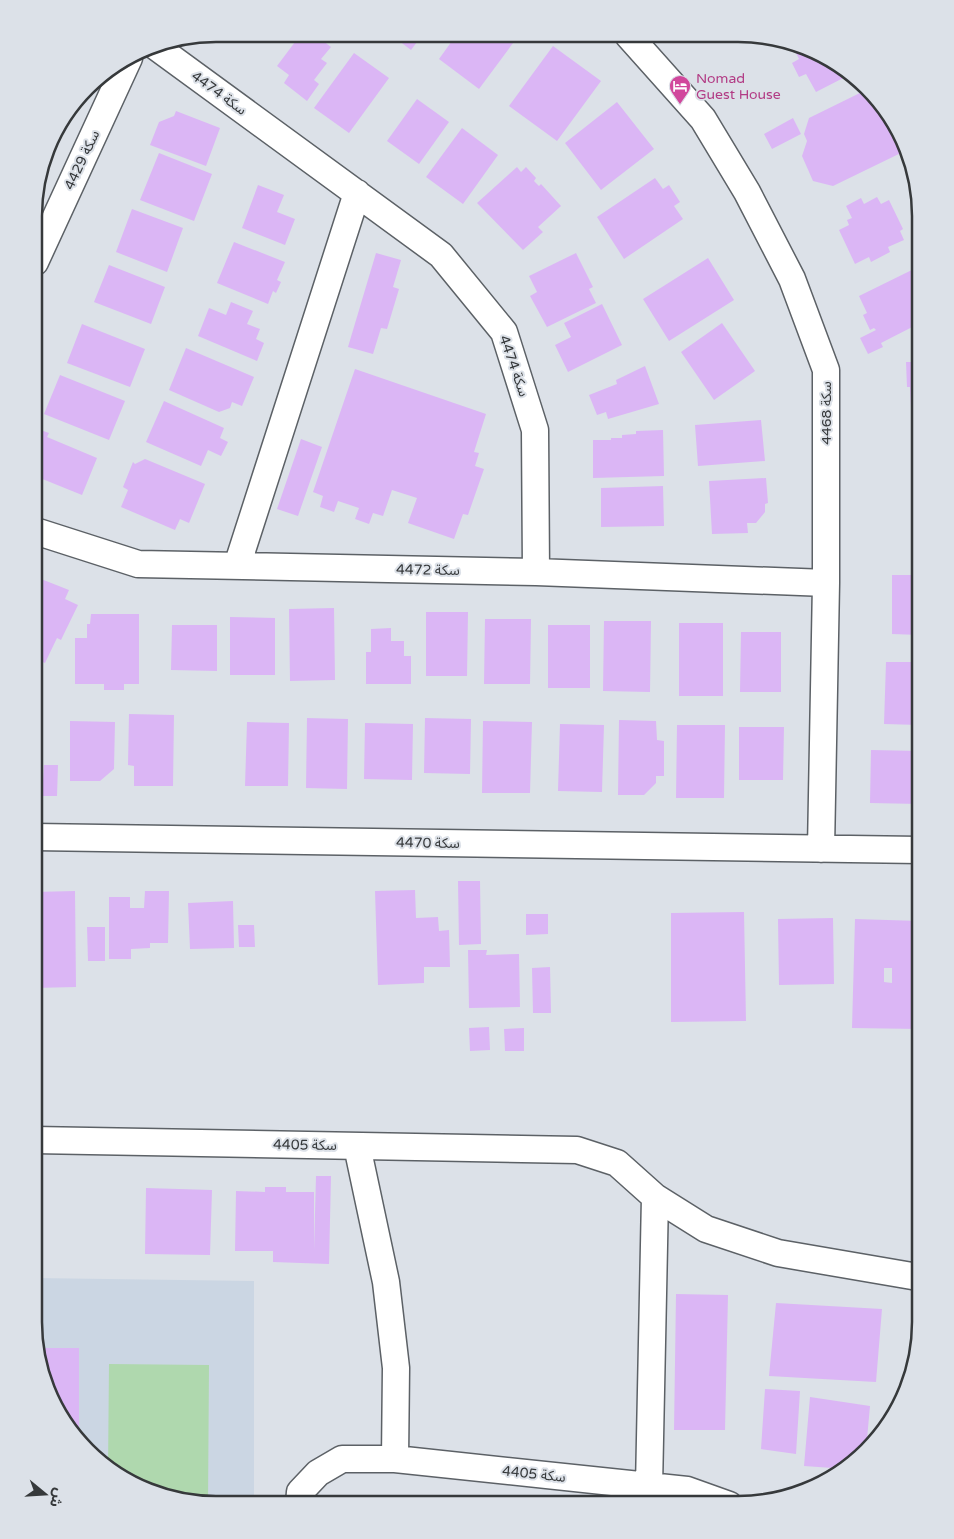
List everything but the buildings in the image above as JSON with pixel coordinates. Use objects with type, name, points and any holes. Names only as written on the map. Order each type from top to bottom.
[{"type":"street","name":"سكة 4468","points":[[634,42],[703,119],[747,192],[792,279],[826,370],[826,583],[821,849]]},
{"type":"street","name":"سكة 4474","points":[[162,51],[441,254],[504,332],[535,430],[536,572]]},
{"type":"street","name":"سكة 4429","points":[[42,247],[124,70]]},
{"type":"street","points":[[236,566],[357,193]]},
{"type":"street","name":"سكة 4472","points":[[42,532],[138,564],[536,572],[826,583]]},
{"type":"street","name":"سكة 4470","points":[[42,837],[911,850]]},
{"type":"street","name":"سكة 4405","points":[[42,1140],[577,1150],[617,1163],[655,1197],[706,1229],[778,1254],[911,1276]]},
{"type":"street","points":[[357,1146],[386,1282],[396,1368],[395,1459]]},
{"type":"street","points":[[649,1487],[655,1197]]},
{"type":"street","name":"سكة 4405","points":[[300,1496],[300,1492],[318,1473],[342,1459],[395,1459],[611,1494],[649,1487],[687,1490],[704,1496]]},
{"type":"shaded area","points":[[42,1278],[254,1281],[254,1496],[194,1495],[171,1491],[129,1473],[110,1461],[93,1446],[78,1429],[66,1410],[48,1368],[42,1323]]},
{"type":"green space","points":[[109,1364],[209,1365],[208,1496],[171,1491],[129,1473],[108,1459]]},
{"type":"place","name":"Nomad Guest House","points":[[680,105]]}]
